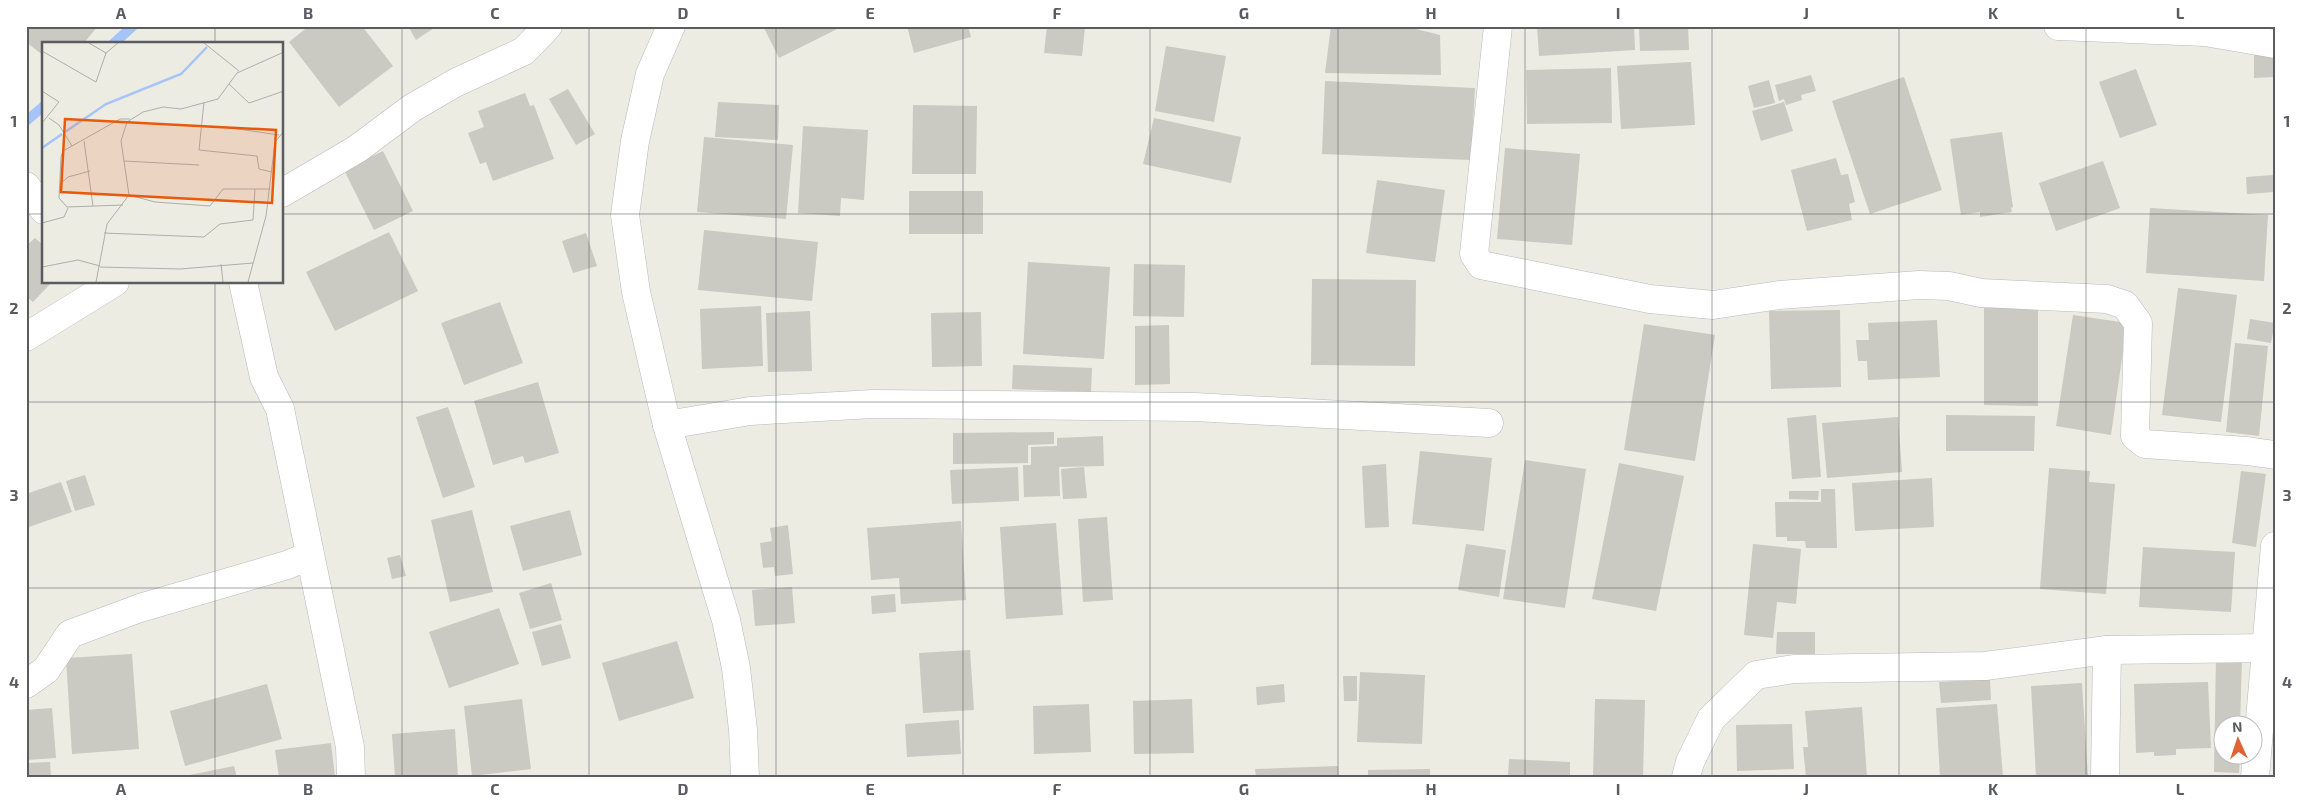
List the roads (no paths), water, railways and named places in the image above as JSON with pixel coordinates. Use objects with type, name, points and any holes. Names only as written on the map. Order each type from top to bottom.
[{"type":"street","points":[[284,192],[357,149],[412,108],[455,83],[524,51],[548,26]]},
{"type":"street","points":[[671,26],[650,74],[635,141],[625,215],[636,292],[666,425],[726,620],[738,686],[743,730],[745,777]]},
{"type":"street","points":[[1498,26],[1474,254],[1482,265],[1650,299],[1713,305],[1779,295],[1919,285],[1949,286],[1981,293],[2107,299],[2125,305],[2138,323],[2135,436],[2145,444],[2247,451],[2275,456]]},
{"type":"street","points":[[2058,26],[2205,32],[2275,44]]},
{"type":"street","points":[[26,186],[42,207]]},
{"type":"street","points":[[243,284],[264,377],[280,409],[350,747],[351,777]]},
{"type":"street","points":[[26,337],[102,286]]},
{"type":"street","points":[[666,425],[750,411],[873,404],[1194,407],[1489,423]]},
{"type":"street","points":[[2255,777],[2275,546]]},
{"type":"street","points":[[26,684],[46,670],[70,634],[140,608],[287,565],[309,556]]},
{"type":"street","points":[[1686,777],[1690,762],[1711,718],[1756,675],[1794,669],[1985,666],[2107,650],[2267,648]]},
{"type":"street","points":[[2105,777],[2107,650]]},
{"type":"waterway","points":[[115,42],[133,26]]},
{"type":"waterway","points":[[26,121],[42,108]]}]
